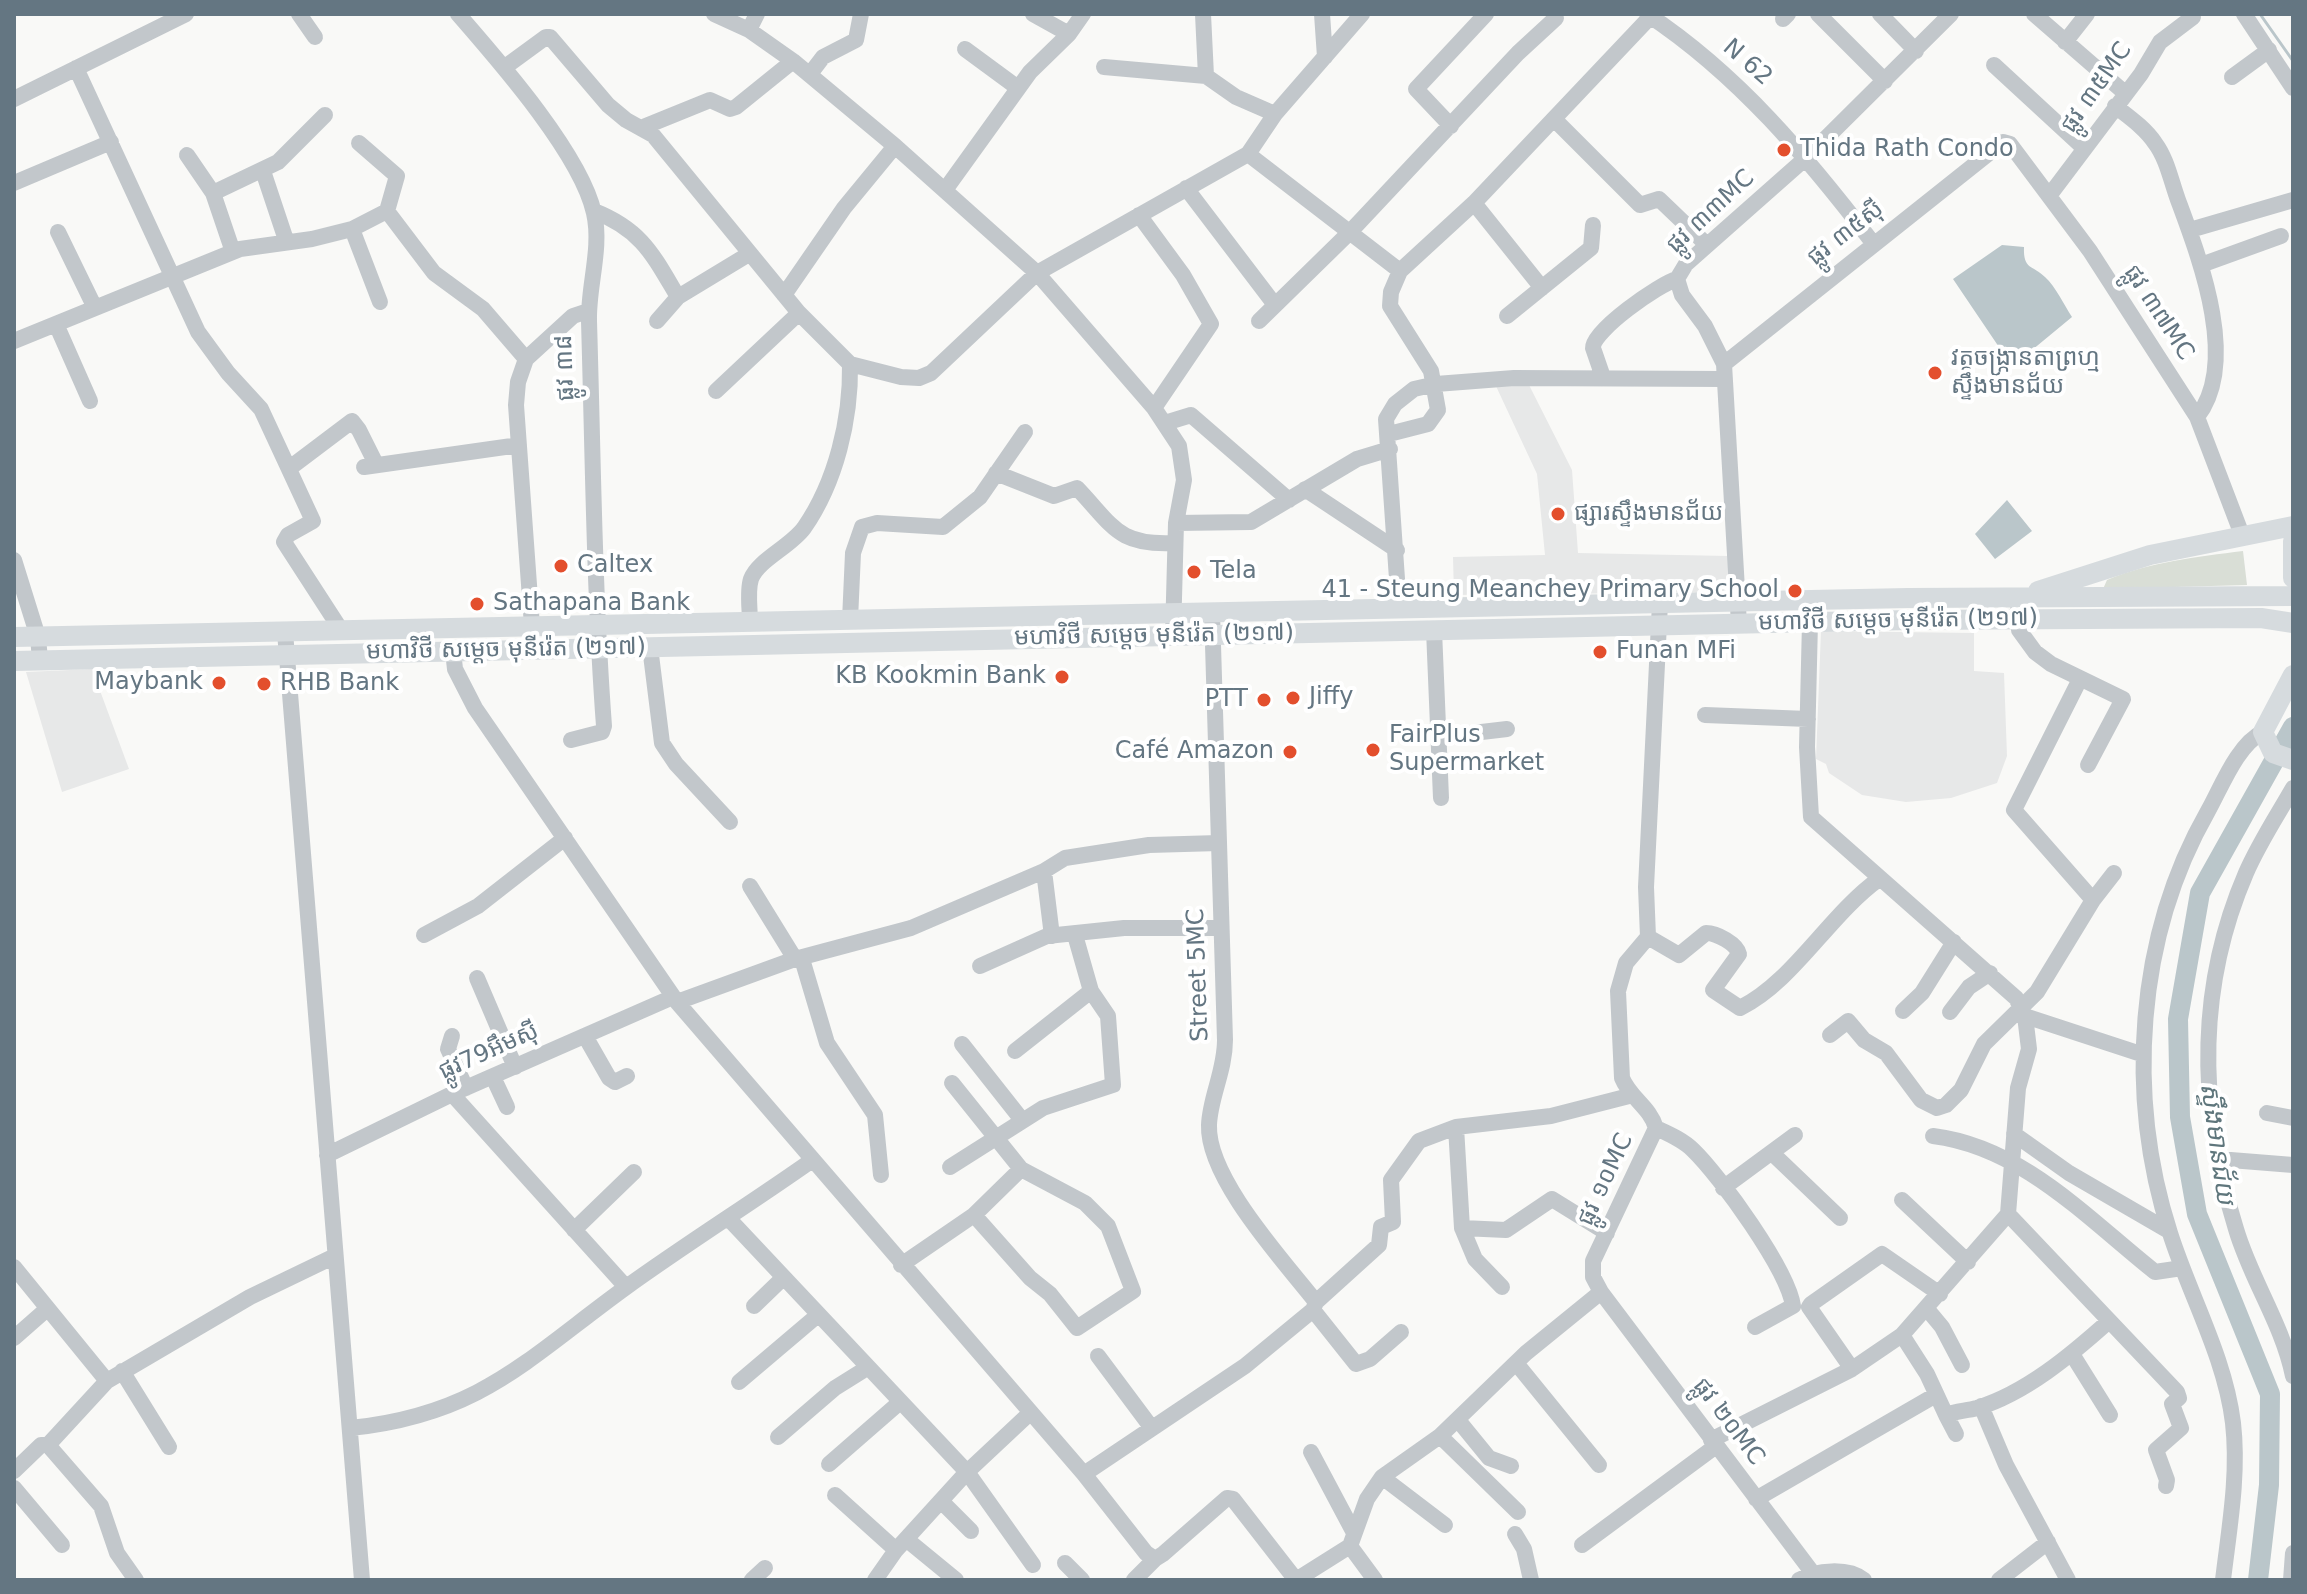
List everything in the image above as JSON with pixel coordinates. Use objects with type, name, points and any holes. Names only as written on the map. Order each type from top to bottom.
[{"type":"main road","points":[[2018,597],[2150,555],[2293,526]]},
{"type":"main road","points":[[2293,541],[2293,578]]},
{"type":"main road","name":"មហាវិថី សម្តេច មុនីរ៉េត (២១៧)","points":[[14,637],[1738,601],[2293,596]]},
{"type":"main road","points":[[2261,618],[2293,613]]},
{"type":"main road","name":"មហាវិថី សម្តេច មុនីរ៉េត (២១៧)","points":[[14,661],[2019,618],[2261,618],[2293,623]]},
{"type":"main road","points":[[2293,675],[2263,733],[2273,753],[2293,760]]},
{"type":"street","points":[[14,99],[186,14]]},
{"type":"street","points":[[299,14],[315,37]]},
{"type":"street","name":"ផ្លូវ ៣៨","points":[[458,14],[505,67],[560,144],[594,211],[596,235],[588,311],[603,730],[571,740]]},
{"type":"street","points":[[714,14],[749,30],[793,61],[945,190],[1037,273],[1154,408],[1179,446],[1184,480],[1176,523],[1173,636]]},
{"type":"street","points":[[749,30],[757,14]]},
{"type":"street","points":[[810,74],[823,57],[856,40],[861,14]]},
{"type":"street","points":[[1033,14],[1069,34]]},
{"type":"street","points":[[945,190],[1018,88],[1041,59],[1069,34],[1083,14]]},
{"type":"street","points":[[1203,14],[1206,76]]},
{"type":"street","points":[[1322,14],[1325,57]]},
{"type":"street","points":[[505,67],[550,37],[608,105],[653,135],[799,313],[850,364],[901,377],[926,377],[1037,273],[1248,154],[1275,114],[1362,14]]},
{"type":"street","points":[[1451,126],[1416,89],[1486,14]]},
{"type":"street","points":[[1818,14],[1885,81]]},
{"type":"street","points":[[1880,14],[1916,51]]},
{"type":"street","name":"ផ្លូវ ៣៣MC","points":[[1603,377],[1592,341],[1661,284],[1677,279],[1686,264],[1706,244],[1807,157],[1951,14]]},
{"type":"street","points":[[2034,14],[2120,99],[2156,143],[2201,265],[2214,330],[2213,377],[2206,405],[2197,417]]},
{"type":"street","points":[[2065,42],[2087,14]]},
{"type":"street","points":[[2244,14],[2293,88]]},
{"type":"street","points":[[1176,523],[1251,522],[1357,459],[1428,424],[1438,410],[1436,384],[1390,306],[1391,292],[1400,271],[1474,203],[1651,15]]},
{"type":"street","name":"N 62","points":[[1651,15],[1759,105],[1807,157],[1873,243]]},
{"type":"street","name":"ផ្លូវ ៣៥MC","points":[[2049,196],[2160,42],[2193,17]]},
{"type":"street","points":[[1259,321],[1350,232],[1518,53],[1556,18]]},
{"type":"street","points":[[965,49],[1018,88]]},
{"type":"street","points":[[2232,77],[2269,50]]},
{"type":"street","points":[[641,128],[710,100],[730,109],[736,107],[793,61]]},
{"type":"street","points":[[1994,65],[2084,148]]},
{"type":"street","points":[[1104,67],[1206,76],[1236,97],[1275,114]]},
{"type":"street","points":[[76,68],[198,332],[228,373],[261,409],[291,467],[313,521],[288,535],[284,542],[341,630]]},
{"type":"street","points":[[213,193],[263,171],[290,151],[325,115]]},
{"type":"street","points":[[1554,119],[1640,205],[1659,199],[1706,244]]},
{"type":"street","points":[[14,183],[111,142]]},
{"type":"street","points":[[14,341],[233,252],[352,229],[387,211],[397,176],[359,143]]},
{"type":"street","name":"ផ្លូវ ៣៧MC","points":[[1998,143],[2010,144],[2090,251],[2197,417],[2242,535]]},
{"type":"street","name":"ផ្លូវ ៣៥ស៊ី","points":[[1724,372],[1873,243],[1998,143]]},
{"type":"street","points":[[784,295],[844,208],[895,146]]},
{"type":"street","points":[[1248,154],[1400,271]]},
{"type":"street","points":[[187,155],[213,193],[233,252]]},
{"type":"street","points":[[263,171],[286,240]]},
{"type":"street","points":[[1186,188],[1275,305]]},
{"type":"street","points":[[2190,230],[2293,200]]},
{"type":"street","points":[[1474,203],[1542,288]]},
{"type":"street","points":[[387,211],[434,273],[483,309],[526,359]]},
{"type":"street","points":[[594,211],[621,223],[646,242],[678,297]]},
{"type":"street","points":[[1139,215],[1199,297],[1211,324],[1154,408]]},
{"type":"street","points":[[1507,316],[1591,248],[1593,225]]},
{"type":"street","points":[[352,229],[380,302]]},
{"type":"street","points":[[58,232],[95,308]]},
{"type":"street","points":[[2201,265],[2281,236]]},
{"type":"street","points":[[657,321],[678,297],[749,254]]},
{"type":"street","points":[[1677,279],[1682,295],[1705,326],[1724,372],[1739,624]]},
{"type":"street","points":[[532,626],[519,445],[518,382],[526,359],[573,316],[588,311]]},
{"type":"street","points":[[716,391],[799,313]]},
{"type":"street","points":[[56,324],[90,401]]},
{"type":"street","points":[[750,622],[750,580],[759,565],[777,555],[806,525],[834,461],[846,427],[850,364]]},
{"type":"street","points":[[1399,608],[1390,442],[1386,419],[1395,404],[1414,389],[1436,384],[1724,372]]},
{"type":"street","points":[[1165,423],[1191,415],[1289,500]]},
{"type":"street","points":[[291,467],[352,421],[370,466],[519,445]]},
{"type":"street","points":[[850,620],[853,553],[856,535],[862,527],[877,523],[943,527],[980,497],[1025,432]]},
{"type":"street","points":[[996,473],[1043,494],[1054,496],[1077,488],[1126,538],[1144,545],[1175,543]]},
{"type":"street","points":[[1305,489],[1397,550]]},
{"type":"street","points":[[14,560],[38,637],[40,660]]},
{"type":"street","points":[[2018,597],[2024,641],[2035,652],[2080,679],[2123,699],[2088,765]]},
{"type":"street","points":[[1660,603],[1646,887],[1648,937],[1679,955],[1706,933],[1714,933],[1736,948],[1739,954],[1713,990],[1740,1008],[1765,990],[1833,918],[1879,879]]},
{"type":"street","name":"Street 5MC","points":[[1212,612],[1225,1067],[1209,1129],[1222,1177],[1356,1364],[1370,1359],[1401,1332]]},
{"type":"street","points":[[1810,622],[1808,719],[1811,817],[1990,973],[2023,1011],[2141,1054]]},
{"type":"street","points":[[1434,630],[1441,798]]},
{"type":"street","points":[[285,632],[362,1580]]},
{"type":"street","points":[[650,647],[662,743],[676,764],[730,822]]},
{"type":"street","points":[[453,651],[455,669],[475,708],[675,999],[811,1161],[1084,1474],[1146,1553],[1155,1559]]},
{"type":"street","points":[[2080,679],[2014,810],[2093,900]]},
{"type":"street","points":[[1705,715],[1808,719]]},
{"type":"street","points":[[1439,737],[1507,729]]},
{"type":"street","points":[[2223,1580],[2232,1503],[2233,1423],[2224,1378],[2169,1231],[2153,1169],[2141,1054],[2151,977],[2174,883],[2192,839],[2242,752],[2251,738],[2263,733]]},
{"type":"street","points":[[2293,788],[2247,870],[2224,934],[2213,982],[2206,1038],[2208,1098],[2218,1159],[2237,1233],[2277,1323],[2293,1376]]},
{"type":"street","points":[[424,935],[478,906],[565,838]]},
{"type":"street","name":"ផ្លូវ79អឹមស៊ី","points":[[327,1155],[459,1091],[675,999],[798,959],[911,928],[1044,871],[1065,858],[1149,845],[1219,843]]},
{"type":"street","points":[[1044,871],[1052,936]]},
{"type":"street","points":[[1830,1035],[1848,1021],[1864,1040],[1886,1053],[1921,1100],[1937,1108],[1946,1105],[1961,1090],[1984,1044],[2023,1011],[2037,992],[2093,900],[2114,873]]},
{"type":"street","points":[[750,886],[798,959],[827,1043],[875,1115],[881,1175]]},
{"type":"street","points":[[980,966],[1030,942],[1052,936],[1124,928],[1221,928]]},
{"type":"street","points":[[950,1167],[1022,1120],[1063,1098],[1113,1085],[1108,1016],[1091,991],[1075,935]]},
{"type":"street","name":"ផ្លូវ ១០MC","points":[[1601,1292],[1593,1277],[1593,1261],[1656,1128],[1649,1111],[1622,1078],[1618,991],[1626,963],[1648,937]]},
{"type":"street","points":[[1903,1011],[1922,993],[1954,942]]},
{"type":"street","points":[[1950,1012],[1969,987],[1990,973]]},
{"type":"street","points":[[477,978],[515,1067]]},
{"type":"street","points":[[1015,1051],[1091,991]]},
{"type":"street","points":[[1582,1545],[1714,1443],[1852,1369],[1902,1335],[2008,1214],[2018,1088],[2029,1049],[2023,1011]]},
{"type":"street","points":[[452,1036],[448,1049],[459,1091],[574,1230],[626,1287]]},
{"type":"street","points":[[585,1036],[609,1078],[615,1082],[627,1076]]},
{"type":"street","points":[[962,1044],[1022,1120]]},
{"type":"street","points":[[493,1077],[507,1107]]},
{"type":"street","points":[[952,1083],[1021,1169],[1085,1203],[1108,1226],[1133,1291],[1077,1328],[1050,1294],[1030,1278],[974,1215]]},
{"type":"street","points":[[1084,1474],[1245,1366],[1379,1245],[1381,1227],[1392,1224],[1391,1180],[1419,1141],[1456,1127],[1551,1116],[1633,1095]]},
{"type":"street","points":[[2267,1113],[2293,1118]]},
{"type":"street","points":[[1456,1127],[1462,1228],[1475,1259],[1502,1287]]},
{"type":"street","points":[[1656,1128],[1690,1147],[1760,1237],[1788,1289],[1852,1369]]},
{"type":"street","points":[[2014,1134],[2069,1173],[2169,1231]]},
{"type":"street","points":[[1723,1188],[1795,1135]]},
{"type":"street","points":[[1933,1136],[1970,1141],[2045,1181],[2155,1272],[2182,1268]]},
{"type":"street","points":[[1773,1154],[1840,1218]]},
{"type":"street","points":[[2218,1159],[2293,1165]]},
{"type":"street","points":[[350,1428],[393,1424],[464,1401],[533,1358],[626,1287],[811,1161]]},
{"type":"street","points":[[901,1265],[974,1215],[1021,1169]]},
{"type":"street","points":[[574,1230],[634,1172]]},
{"type":"street","points":[[1462,1228],[1506,1230],[1552,1199],[1607,1233]]},
{"type":"street","points":[[1902,1200],[1968,1262]]},
{"type":"street","points":[[2008,1214],[2179,1395],[2172,1404],[2181,1428],[2156,1450],[2167,1480],[2166,1486]]},
{"type":"street","points":[[729,1219],[967,1472],[1033,1565]]},
{"type":"street","points":[[1755,1327],[1801,1306],[1882,1254],[1940,1294]]},
{"type":"street","points":[[14,1471],[41,1445],[48,1445],[107,1381],[250,1297],[335,1256]]},
{"type":"street","points":[[14,1267],[107,1381]]},
{"type":"street","points":[[754,1306],[783,1278]]},
{"type":"street","points":[[1134,1580],[1227,1498],[1233,1499],[1296,1580],[1351,1538],[1382,1477],[1440,1436],[1516,1363],[1601,1292]]},
{"type":"street","name":"ផ្លូវ ២០MC","points":[[1601,1292],[1756,1499],[1810,1577]]},
{"type":"street","points":[[14,1338],[47,1309]]},
{"type":"street","points":[[1927,1309],[1942,1327],[1962,1365]]},
{"type":"street","points":[[739,1382],[818,1315]]},
{"type":"street","points":[[1946,1415],[1981,1406],[2033,1380],[2072,1354],[2109,1321]]},
{"type":"street","points":[[1902,1335],[1927,1374],[1934,1396],[1956,1434]]},
{"type":"street","points":[[2072,1354],[2110,1415]]},
{"type":"street","points":[[1098,1356],[1151,1427]]},
{"type":"street","points":[[1516,1363],[1599,1465]]},
{"type":"street","points":[[778,1437],[835,1388],[867,1368]]},
{"type":"street","points":[[122,1371],[169,1447]]},
{"type":"street","points":[[1756,1499],[1934,1396]]},
{"type":"street","points":[[829,1464],[899,1403]]},
{"type":"street","points":[[1981,1406],[2006,1465],[2068,1580]]},
{"type":"street","points":[[875,1580],[901,1544],[967,1472],[1030,1413]]},
{"type":"street","points":[[1458,1420],[1489,1458],[1511,1466]]},
{"type":"street","points":[[1440,1436],[1518,1512]]},
{"type":"street","points":[[48,1445],[101,1506],[117,1553],[136,1580]]},
{"type":"street","points":[[1311,1452],[1351,1538],[1375,1580]]},
{"type":"street","points":[[1382,1477],[1445,1525]]},
{"type":"street","points":[[14,1488],[62,1545]]},
{"type":"street","points":[[835,1495],[956,1580]]},
{"type":"street","points":[[941,1501],[971,1531]]},
{"type":"street","points":[[1515,1534],[1524,1549],[1531,1580]]},
{"type":"street","points":[[1999,1580],[2048,1542]]},
{"type":"street","points":[[2291,1580],[2293,1553]]},
{"type":"street","points":[[1065,1563],[1082,1580]]},
{"type":"street","points":[[752,1580],[765,1568]]},
{"type":"street","points":[[1810,1577],[1856,1574],[1864,1580]]},
{"type":"shaded area","points":[[2002,245],[2024,247],[2027,263],[2049,281],[2072,317],[2026,355],[2005,356],[1953,279]]},
{"type":"shaded area","name":"ផ្សារស្ទឹងមានជ័យ","points":[[1495,384],[1529,385],[1572,470],[1578,553],[1728,556],[1730,592],[1454,595],[1453,557],[1545,555],[1537,474]]},
{"type":"shaded area","points":[[2007,500],[2032,531],[1995,559],[1975,534]]},
{"type":"shaded area","points":[[2243,551],[2247,585],[2103,589],[2107,580],[2140,569]]},
{"type":"shaded area","points":[[1821,631],[1974,633],[1974,671],[2004,673],[2007,756],[1997,783],[1951,798],[1906,802],[1862,795],[1829,773],[1826,764],[1816,759]]},
{"type":"shaded area","points":[[92,669],[129,769],[62,792],[26,672]]},
{"type":"waterway","name":"ស្ទឹងមានជ័យ","points":[[2260,14],[2293,61]]},
{"type":"waterway","name":"ស្ទឹងមានជ័យ","points":[[2258,1580],[2269,1485],[2270,1394],[2197,1214],[2180,1117],[2178,1019],[2200,893],[2293,727]]},
{"type":"place","name":"Thida Rath Condo","points":[[1784,150]]},
{"type":"place","name":"វត្តចង្ក្រានតាព្រហ្ម ស្ទឹងមានជ័យ","points":[[1935,373]]},
{"type":"place","name":"ផ្សារស្ទឹងមានជ័យ","points":[[1558,514]]},
{"type":"place","name":"Caltex","points":[[561,566]]},
{"type":"place","name":"Tela","points":[[1194,572]]},
{"type":"place","name":"41 - Steung Meanchey Primary School","points":[[1795,591]]},
{"type":"place","name":"Sathapana Bank","points":[[477,604]]},
{"type":"place","name":"Funan MFi","points":[[1600,652]]},
{"type":"place","name":"KB Kookmin Bank","points":[[1062,677]]},
{"type":"place","name":"Maybank","points":[[219,683]]},
{"type":"place","name":"RHB Bank","points":[[264,684]]},
{"type":"place","name":"Jiffy","points":[[1293,698]]},
{"type":"place","name":"PTT","points":[[1264,700]]},
{"type":"place","name":"FairPlus Supermarket","points":[[1373,750]]},
{"type":"place","name":"Café Amazon","points":[[1290,752]]}]
